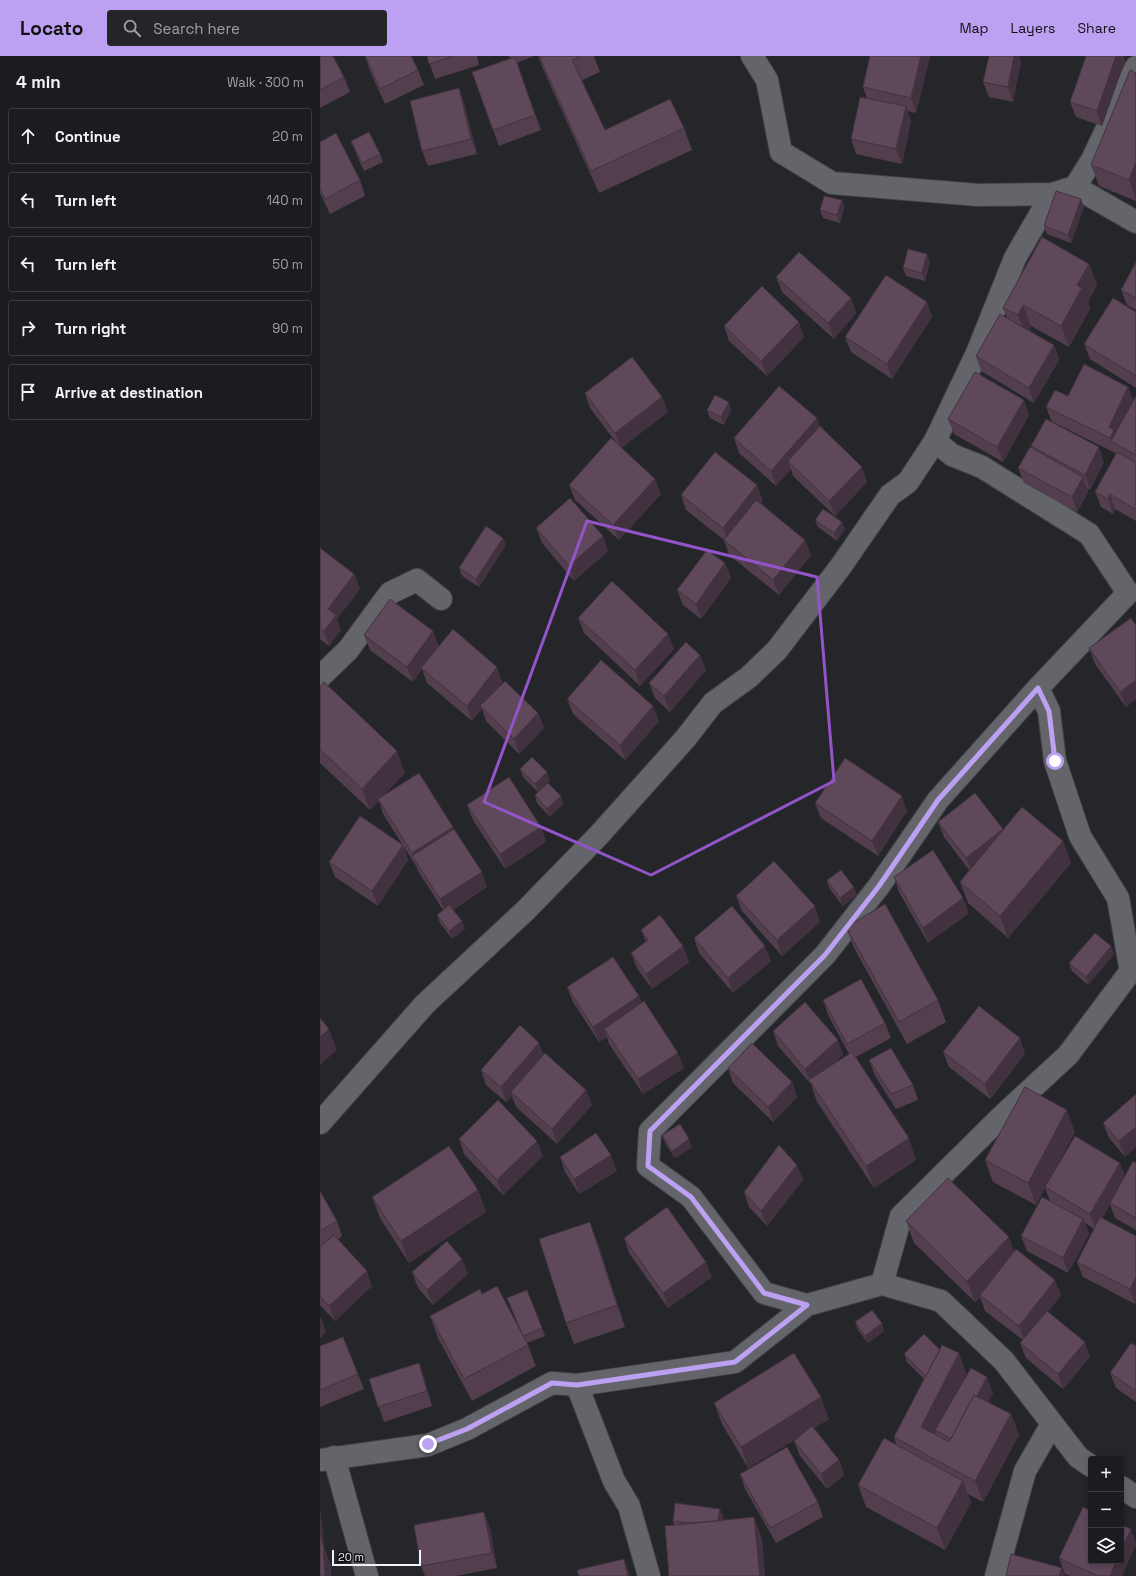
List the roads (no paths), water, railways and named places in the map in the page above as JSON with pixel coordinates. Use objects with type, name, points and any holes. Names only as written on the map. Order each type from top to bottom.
[{"type":"street","points":[[752,56],[767,80],[781,152],[832,183],[978,195],[1052,194],[1075,187],[1092,160],[1136,67]]},
{"type":"street","points":[[1075,187],[1136,222]]},
{"type":"street","points":[[320,1123],[426,1004],[525,911],[599,835],[685,739],[712,702],[749,677],[777,650],[841,566],[890,495],[908,482],[935,441],[977,353],[1016,258],[1052,194]]},
{"type":"street","points":[[807,1305],[764,1293],[691,1197],[648,1166],[650,1131],[825,955],[879,886],[938,800],[1038,688],[1132,588],[1089,534],[982,467],[952,455],[935,441]]},
{"type":"street","points":[[320,677],[348,650],[390,593],[417,580],[441,598]]},
{"type":"street","points":[[882,1284],[901,1216],[1002,1116],[1068,1055],[1133,968],[1118,898],[1080,836],[1055,761],[1049,711],[1038,688]]},
{"type":"street","points":[[367,1576],[327,1459],[428,1444],[467,1429],[552,1383],[577,1385],[735,1362],[807,1305],[882,1284],[941,1301],[1004,1362],[1078,1457],[1088,1464]]},
{"type":"street","points":[[577,1385],[614,1481],[629,1506],[650,1576]]},
{"type":"street","points":[[996,1576],[1025,1471],[1052,1424]]},
{"type":"street","points":[[1124,1488],[1136,1497]]}]
